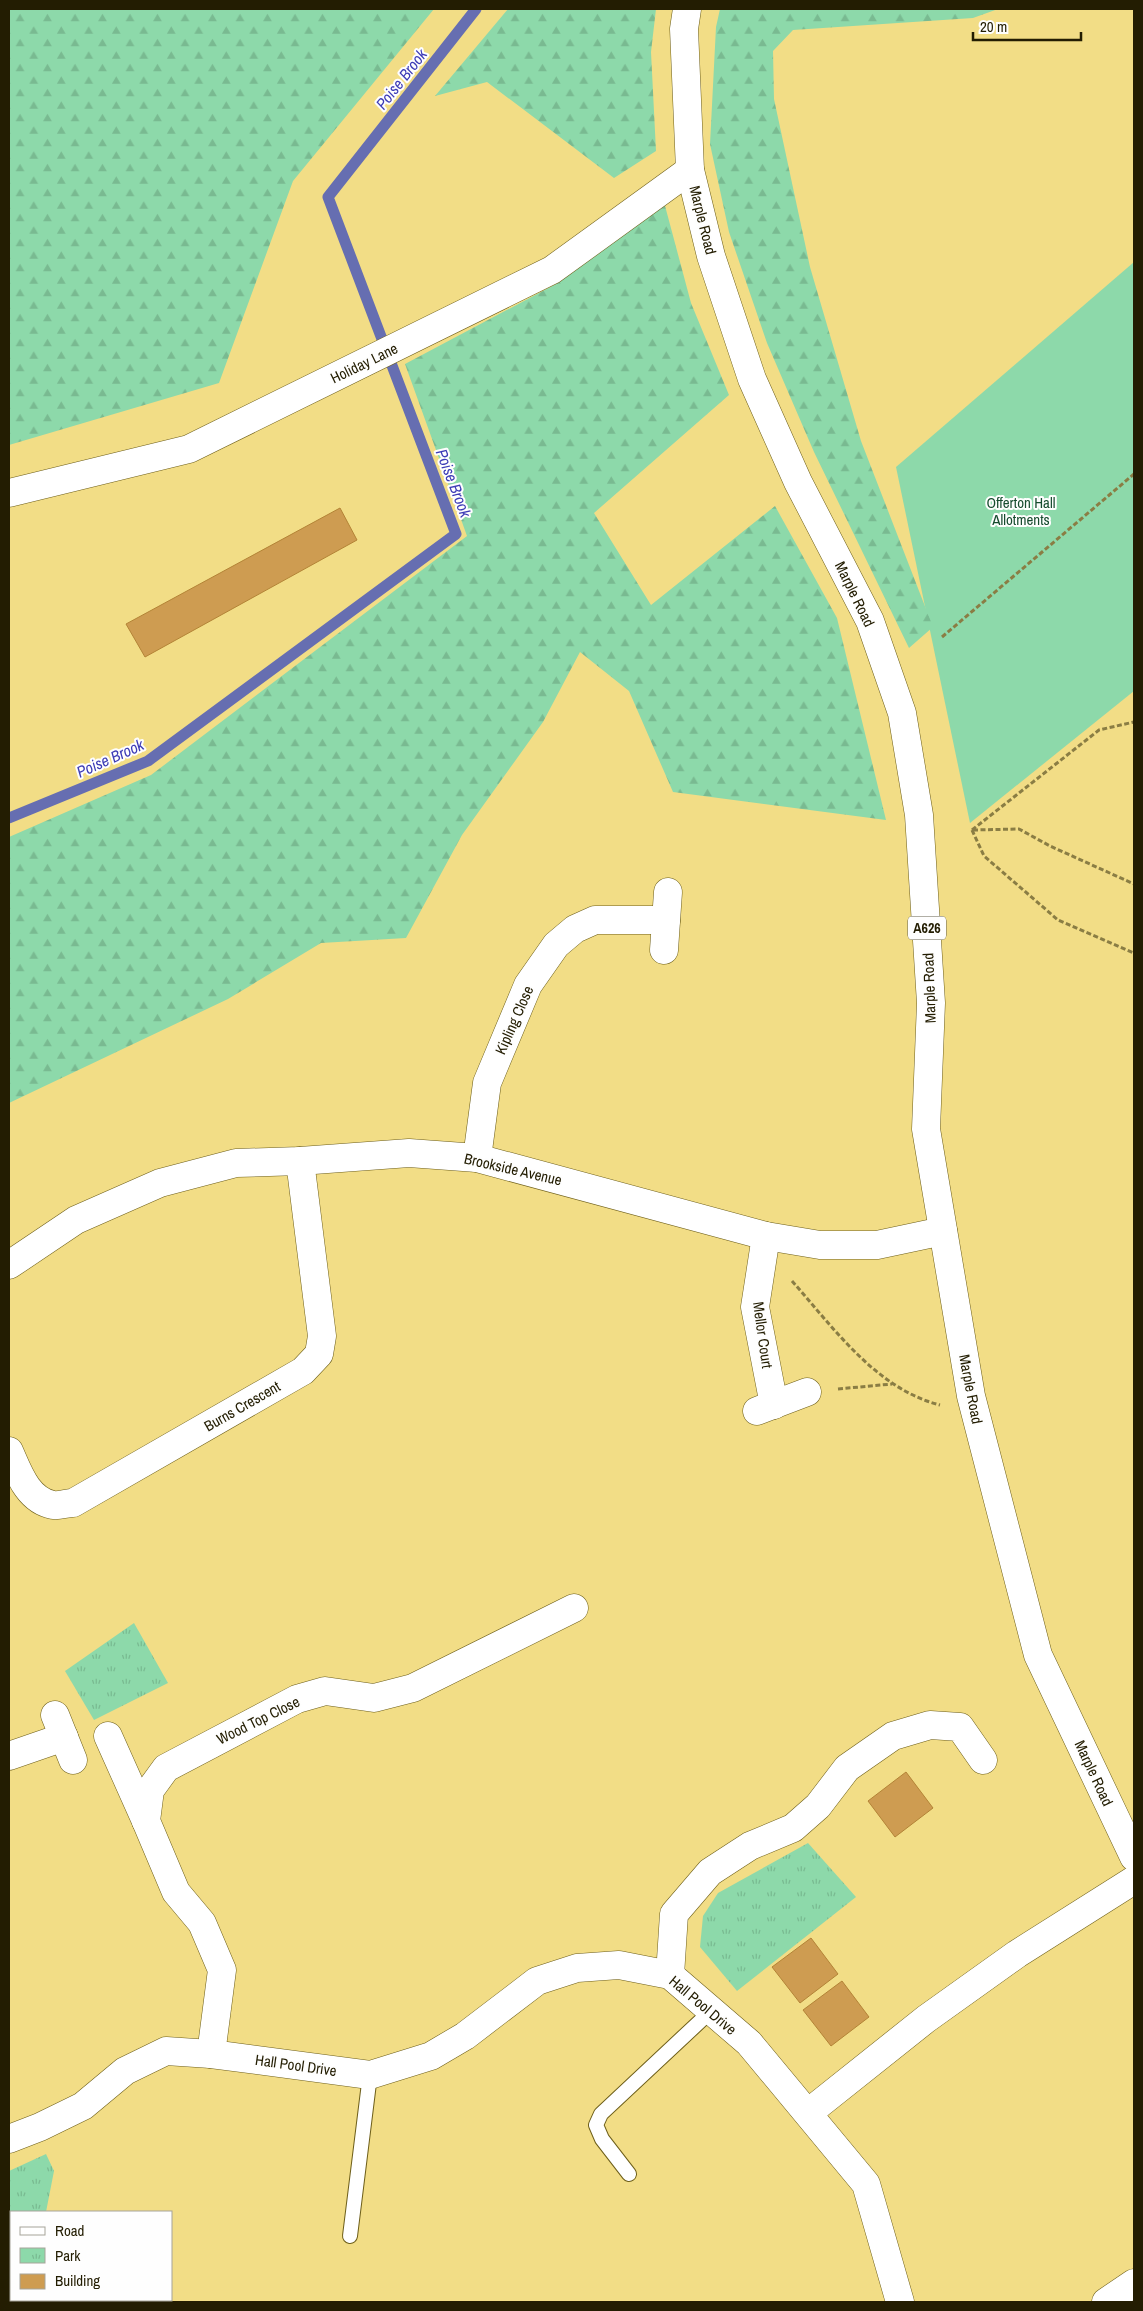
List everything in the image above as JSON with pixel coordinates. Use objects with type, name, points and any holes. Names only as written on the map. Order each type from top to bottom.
[{"type":"street","name":"Marple Road","points":[[687,9],[684,29],[690,170],[711,256],[752,380],[798,482],[870,620],[902,713],[919,814],[932,1002],[926,1129],[976,1413],[1038,1655],[1134,1857]]},
{"type":"street","name":"Holiday Lane","points":[[9,493],[189,450],[552,270],[690,170]]},
{"type":"street","points":[[664,950],[668,892]]},
{"type":"street","name":"Kipling Close","points":[[477,1158],[486,1084],[528,985],[556,945],[575,929],[595,920],[666,920]]},
{"type":"street","name":"Brookside Avenue","points":[[9,1265],[76,1220],[160,1183],[236,1163],[300,1161],[409,1153],[477,1158],[765,1242],[820,1245],[878,1245],[943,1231]]},
{"type":"street","name":"Burns Crescent","points":[[9,1451],[21,1480],[36,1497],[53,1505],[73,1503],[303,1371],[319,1354],[322,1336],[300,1161]]},
{"type":"street","name":"Mellor Court","points":[[765,1242],[755,1307],[766,1408],[807,1392]]},
{"type":"street","name":"Wood Top Close","points":[[146,1821],[150,1790],[166,1768],[297,1698],[325,1691],[374,1698],[413,1688],[574,1608]]},
{"type":"street","points":[[670,1974],[674,1914],[710,1872],[750,1846],[793,1828],[818,1806],[847,1768],[893,1736],[930,1725],[960,1727],[983,1760]]},
{"type":"street","points":[[108,1736],[176,1892],[202,1923],[222,1970],[211,2054]]},
{"type":"street","points":[[9,1756],[64,1737]]},
{"type":"street","points":[[808,2112],[926,2019],[1018,1954],[1134,1880]]},
{"type":"street","name":"Hall Pool Drive","points":[[9,2139],[40,2127],[83,2106],[125,2072],[166,2051],[211,2054],[370,2075],[431,2056],[465,2036],[537,1981],[569,1970],[619,1965],[670,1974],[749,2043],[866,2184],[900,2302]]},
{"type":"street","points":[[1106,2302],[1134,2283]]},
{"type":"lane","points":[[629,2174],[602,2139],[596,2125],[601,2114],[712,2011]]},
{"type":"lane","points":[[350,2236],[370,2075]]},
{"type":"path","points":[[942,637],[1134,474]]},
{"type":"path","points":[[972,830],[1100,730],[1134,722]]},
{"type":"path","points":[[972,830],[1019,829],[1050,846],[1134,884]]},
{"type":"path","points":[[972,830],[984,856],[1058,920],[1134,953]]},
{"type":"path","points":[[765,1242],[858,1355],[892,1384],[935,1403],[976,1413]]},
{"type":"path","points":[[807,1392],[892,1384]]},
{"type":"green space","points":[[9,9],[434,9],[293,181],[219,383],[9,445]]},
{"type":"green space","points":[[508,9],[656,9],[651,52],[656,151],[614,178],[487,82],[435,96]]},
{"type":"green space","points":[[720,9],[998,9],[973,18],[793,30],[773,51],[774,99],[810,267],[861,441],[933,627],[909,648],[814,452],[767,343],[729,232],[710,144],[716,27]]},
{"type":"green space","points":[[664,202],[691,303],[729,395],[594,513],[651,605],[775,506],[837,618],[886,820],[673,792],[629,691],[580,652],[543,722],[462,835],[406,938],[321,943],[228,999],[9,1103],[9,837],[151,775],[467,536],[405,364],[556,284]]},
{"type":"green space","name":"Offerton Hall Allotments","points":[[1134,262],[1134,691],[970,823],[896,467]]},
{"type":"green space","points":[[134,1623],[168,1683],[94,1720],[65,1671]]},
{"type":"green space","points":[[808,1843],[856,1897],[737,1991],[700,1947],[703,1916],[718,1893]]},
{"type":"green space","points":[[46,2154],[54,2171],[46,2211],[10,2211],[10,2289],[9,2289],[9,2171]]},
{"type":"building","points":[[340,508],[357,540],[145,657],[126,624]]},
{"type":"building","points":[[906,1772],[933,1808],[895,1837],[868,1801]]},
{"type":"building","points":[[811,1938],[838,1974],[800,2003],[772,1967]]},
{"type":"building","points":[[842,1981],[869,2017],[831,2046],[803,2010]]},
{"type":"waterway","name":"Poise Brook","points":[[9,818],[148,761],[456,534],[328,197],[476,9]]}]
